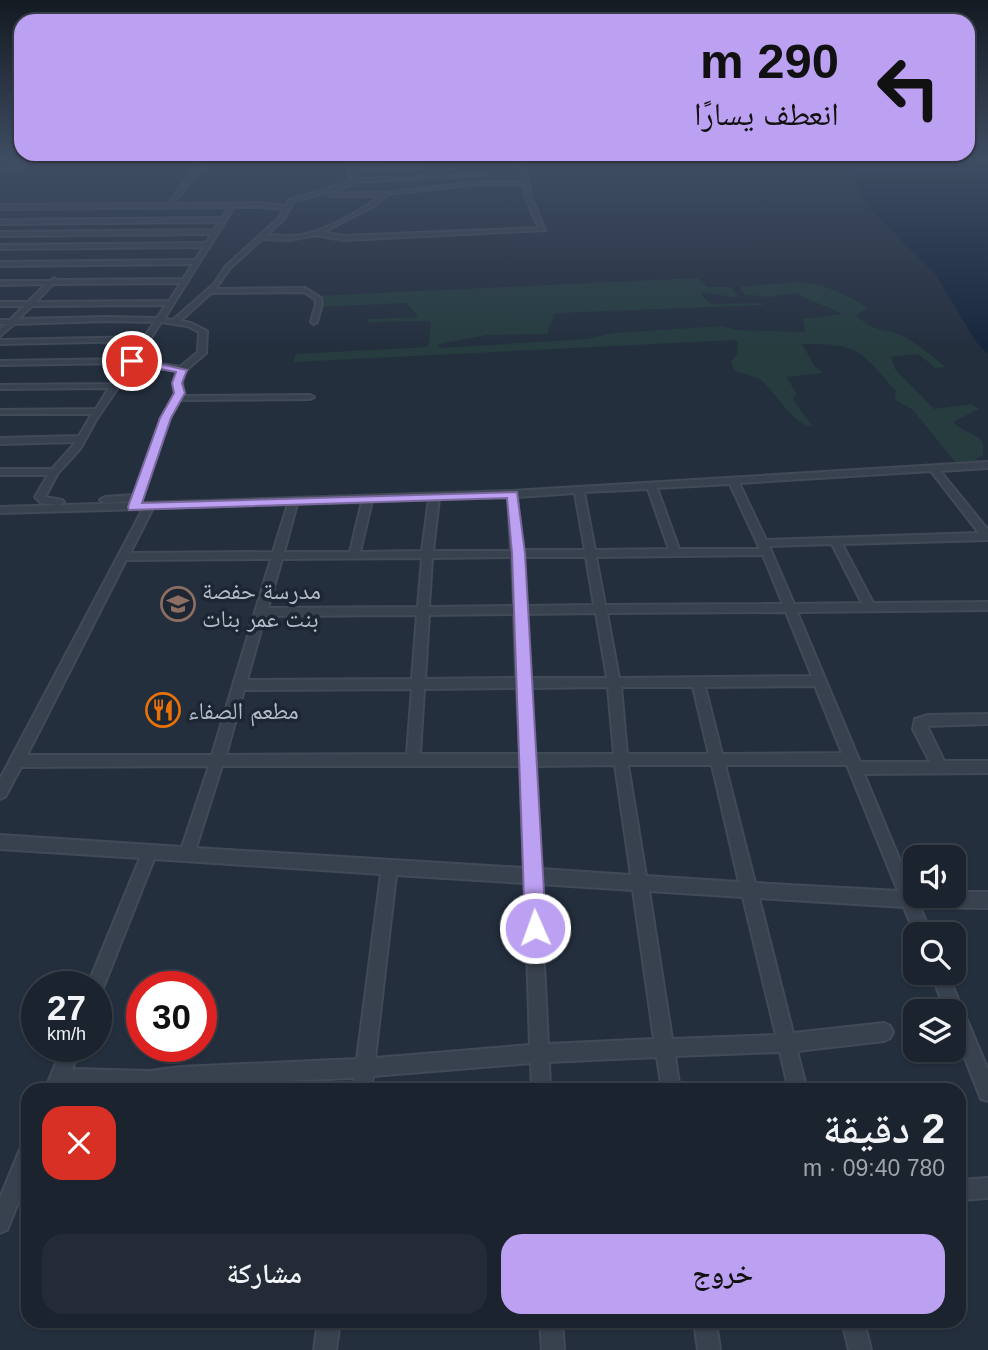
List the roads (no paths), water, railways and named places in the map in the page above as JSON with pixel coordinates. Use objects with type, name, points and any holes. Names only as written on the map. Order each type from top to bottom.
[{"type":"street","points":[[0,334],[110,222]]},
{"type":"street","points":[[222,222],[82,439],[54,472],[40,497],[44,501],[135,503],[149,507],[367,501],[988,465]]},
{"type":"street","points":[[176,321],[211,291],[228,267],[278,222]]},
{"type":"street","points":[[261,237],[289,238],[317,233],[339,222]]},
{"type":"street","points":[[317,233],[343,238],[542,230],[539,222]]},
{"type":"street","points":[[0,234],[217,232]]},
{"type":"street","points":[[0,247],[208,245]]},
{"type":"street","points":[[0,264],[196,262]]},
{"type":"street","points":[[0,283],[185,281]]},
{"type":"street","points":[[211,291],[305,290],[318,298],[314,322]]},
{"type":"street","points":[[0,304],[171,303]]},
{"type":"street","points":[[0,322],[159,319],[195,325],[203,331],[202,353],[182,370],[177,383],[180,393],[166,418],[135,503]]},
{"type":"street","points":[[0,342],[146,339]]},
{"type":"street","points":[[0,363],[132,361],[182,370]]},
{"type":"street","points":[[0,387],[116,386]]},
{"type":"street","points":[[177,398],[310,397]]},
{"type":"street","points":[[0,412],[98,411]]},
{"type":"street","points":[[0,441],[82,439]]},
{"type":"street","points":[[933,468],[988,537]]},
{"type":"street","points":[[0,472],[54,472]]},
{"type":"street","points":[[733,480],[821,681],[903,886]]},
{"type":"street","points":[[651,485],[675,553]]},
{"type":"street","points":[[579,490],[589,555],[603,610],[614,683],[621,761],[670,1083]]},
{"type":"street","points":[[512,494],[519,553],[541,1083]]},
{"type":"street","points":[[413,760],[427,555],[434,498]]},
{"type":"street","points":[[354,556],[367,501]]},
{"type":"street","points":[[187,853],[217,762],[293,502]]},
{"type":"street","points":[[0,510],[135,503]]},
{"type":"street","points":[[0,793],[149,507]]},
{"type":"street","points":[[124,556],[519,553],[589,555],[765,548],[835,540],[988,537]]},
{"type":"street","points":[[835,540],[870,607]]},
{"type":"street","points":[[262,612],[988,606]]},
{"type":"street","points":[[240,685],[821,681]]},
{"type":"street","points":[[698,682],[795,1083]]},
{"type":"street","points":[[939,766],[920,729],[920,723],[928,720],[988,719]]},
{"type":"street","points":[[16,761],[717,760],[988,767]]},
{"type":"street","points":[[0,842],[903,899]]},
{"type":"street","points":[[101,971],[150,851]]},
{"type":"street","points":[[363,1083],[389,868]]},
{"type":"street","points":[[966,900],[988,900]]},
{"type":"street","points":[[944,985],[988,1092]]},
{"type":"street","points":[[80,1083],[365,1068],[664,1047],[786,1044],[884,1032]]},
{"type":"street","points":[[57,1083],[66,1062]]},
{"type":"street","points":[[0,1223],[21,1171]]},
{"type":"street","points":[[966,1190],[988,1188]]},
{"type":"street","points":[[325,1350],[329,1328]]},
{"type":"street","points":[[551,1328],[553,1350]]},
{"type":"street","points":[[706,1328],[709,1350]]},
{"type":"street","points":[[855,1328],[860,1350]]},
{"type":"water","points":[[883,222],[988,222],[988,354],[976,342],[936,275]]},
{"type":"waterway","points":[[693,480],[919,466]]},
{"type":"place","name":"مدرسة حفصة بنت عمر بنات","points":[[178,604]]},
{"type":"place","name":"مطعم الصفاء","points":[[163,710]]}]
